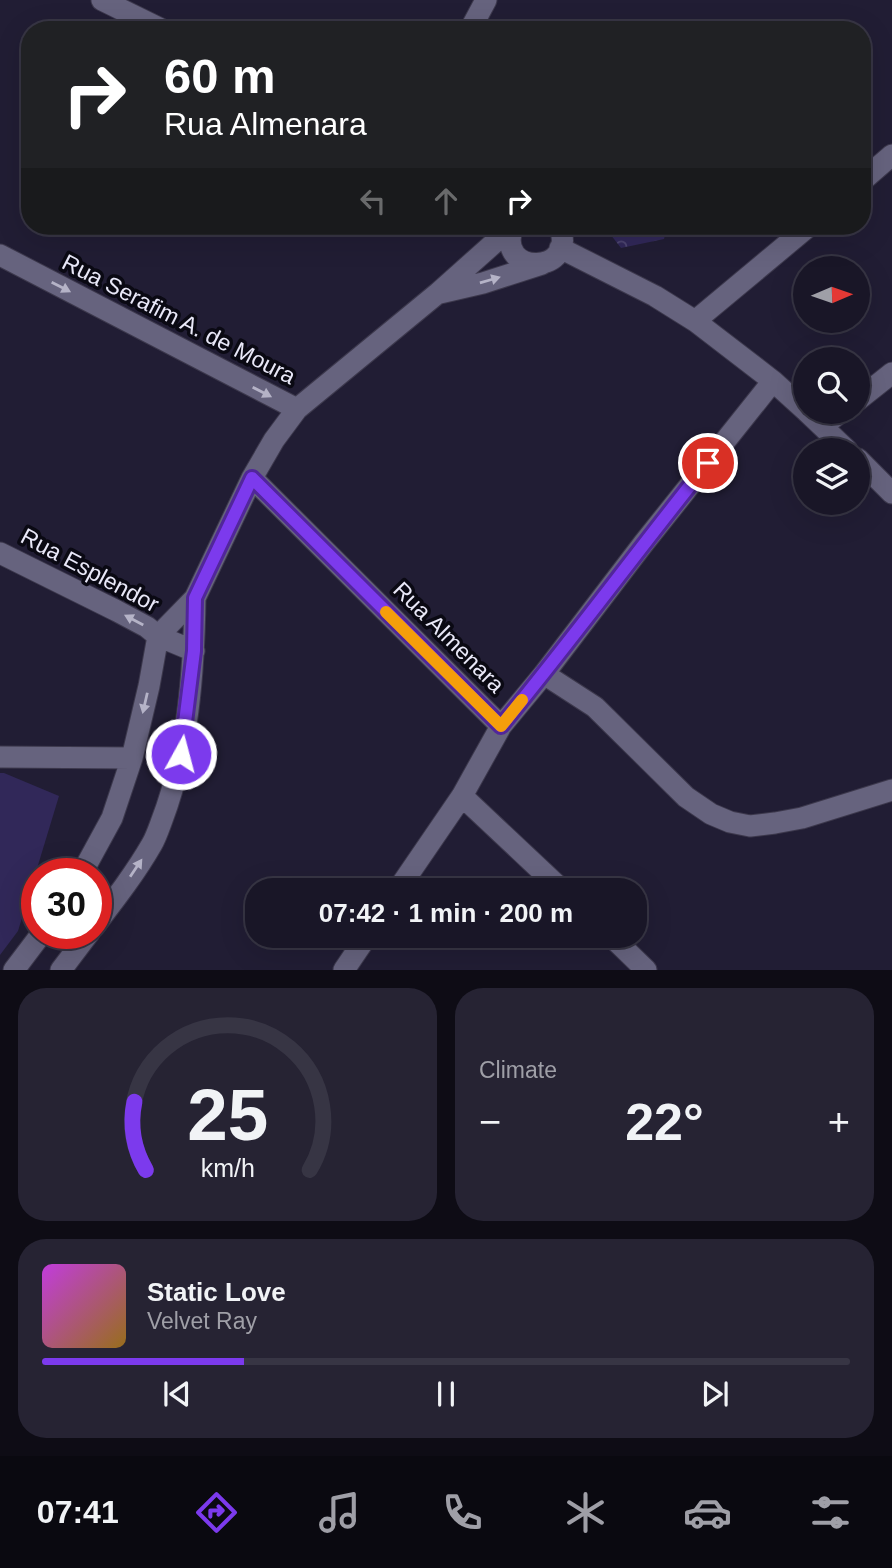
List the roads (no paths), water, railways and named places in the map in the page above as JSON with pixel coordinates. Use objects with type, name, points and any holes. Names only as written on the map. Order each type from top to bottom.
[{"type":"street","points":[[102,0],[145,21]]},
{"type":"street","points":[[475,21],[486,0]]},
{"type":"street","points":[[871,173],[892,155]]},
{"type":"street","points":[[90,858],[112,818],[132,758],[158,636],[195,598],[252,478],[274,440],[296,410],[438,293],[503,235]]},
{"type":"street","points":[[512,235],[511,244],[519,258],[526,262],[542,264]]},
{"type":"street","points":[[438,293],[542,264],[556,255],[560,248],[561,235]]},
{"type":"street","points":[[695,321],[797,235]]},
{"type":"street","points":[[560,248],[655,296],[695,321],[793,400]]},
{"type":"street","name":"Rua Serafim A. de Moura","points":[[0,255],[296,410]]},
{"type":"street","points":[[870,390],[892,373]]},
{"type":"street","points":[[501,726],[773,382]]},
{"type":"street","points":[[821,424],[835,438]]},
{"type":"street","points":[[870,472],[892,493]]},
{"type":"street","name":"Rua Almenara","points":[[252,478],[501,726],[462,796],[406,878]]},
{"type":"street","name":"Rua Esplendor","points":[[0,553],[117,611],[158,636],[194,651]]},
{"type":"street","points":[[112,903],[153,843],[169,800],[181,754],[194,651],[195,598]]},
{"type":"street","points":[[544,674],[595,707],[686,797],[711,814],[730,822],[750,826],[788,821],[892,790]]},
{"type":"street","points":[[0,757],[132,758]]},
{"type":"street","points":[[462,796],[549,878]]},
{"type":"street","points":[[344,970],[359,948]]},
{"type":"street","points":[[623,948],[646,970]]},
{"type":"street","points":[[14,970],[30,949]]},
{"type":"street","points":[[61,970],[77,949]]}]
